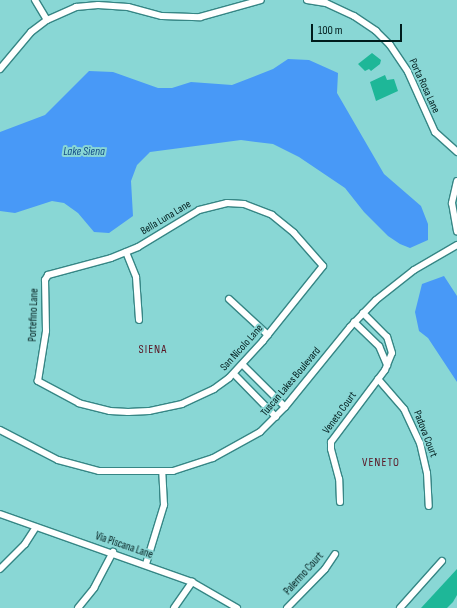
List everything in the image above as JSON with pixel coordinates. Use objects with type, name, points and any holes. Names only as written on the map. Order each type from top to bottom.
[{"type":"street","points":[[35,0],[47,20]]},
{"type":"street","points":[[0,69],[17,45],[47,20],[76,7],[128,3],[162,16],[200,17],[261,0]]},
{"type":"street","name":"Porta Rosa Lane","points":[[307,0],[326,3],[354,16],[376,30],[390,45],[408,72],[435,132],[457,152]]},
{"type":"street","points":[[457,181],[452,203],[457,232]]},
{"type":"street","name":"Bella Luna Lane","points":[[48,275],[111,258],[126,252],[199,210],[228,203],[244,204],[265,212],[283,223],[323,266]]},
{"type":"street","name":"Tuscan Lakes Boulevard","points":[[0,430],[58,460],[100,472],[162,472],[213,458],[260,432],[285,407],[363,313],[398,282],[457,245]]},
{"type":"street","points":[[126,252],[136,278],[139,320]]},
{"type":"street","name":"San Nicolo Lane","points":[[38,381],[79,403],[110,411],[135,412],[182,404],[214,389],[234,374],[268,335],[323,266]]},
{"type":"street","name":"Portefino Lane","points":[[38,381],[46,331],[45,280],[48,275]]},
{"type":"street","points":[[229,299],[268,335]]},
{"type":"street","points":[[363,313],[389,341],[392,353],[387,365]]},
{"type":"street","points":[[354,322],[379,346],[387,365]]},
{"type":"street","points":[[243,365],[285,407]]},
{"type":"street","name":"Veneto Court","points":[[340,502],[339,479],[331,449],[331,442],[387,365]]},
{"type":"street","points":[[234,374],[276,417]]},
{"type":"street","name":"Padova Court","points":[[378,379],[404,409],[420,443],[427,473],[429,506]]},
{"type":"street","points":[[255,395],[264,386]]},
{"type":"street","points":[[146,564],[164,505],[162,472]]},
{"type":"street","name":"Via Piscana Lane","points":[[0,514],[113,552],[192,582],[237,608]]},
{"type":"street","points":[[0,569],[25,544],[36,527]]},
{"type":"street","points":[[78,608],[94,588],[113,552]]},
{"type":"street","name":"Palermo Court","points":[[287,608],[324,569],[335,554]]},
{"type":"street","points":[[400,608],[442,561]]},
{"type":"street","points":[[174,608],[192,582]]},
{"type":"water","name":"Lake Siena","points":[[288,59],[309,60],[338,73],[337,93],[384,174],[421,206],[428,224],[428,240],[410,248],[400,244],[388,236],[364,212],[345,188],[299,157],[273,144],[241,140],[150,152],[137,165],[131,181],[133,216],[109,233],[94,232],[78,213],[64,203],[52,201],[15,213],[0,211],[0,132],[45,115],[89,71],[113,72],[158,88],[172,88],[191,82],[232,85],[273,69]]},
{"type":"water","points":[[444,276],[457,296],[457,382],[428,338],[419,331],[415,312],[422,284]]},
{"type":"building","points":[[372,53],[381,60],[380,64],[371,71],[369,69],[365,71],[358,64]]},
{"type":"building","points":[[385,75],[387,80],[394,79],[398,91],[376,101],[370,82]]},
{"type":"building","points":[[457,569],[457,595],[453,602],[447,608],[421,608]]},
{"type":"district","name":"SIENA","points":[[153,350]]},
{"type":"district","name":"VENETO","points":[[381,463]]}]
